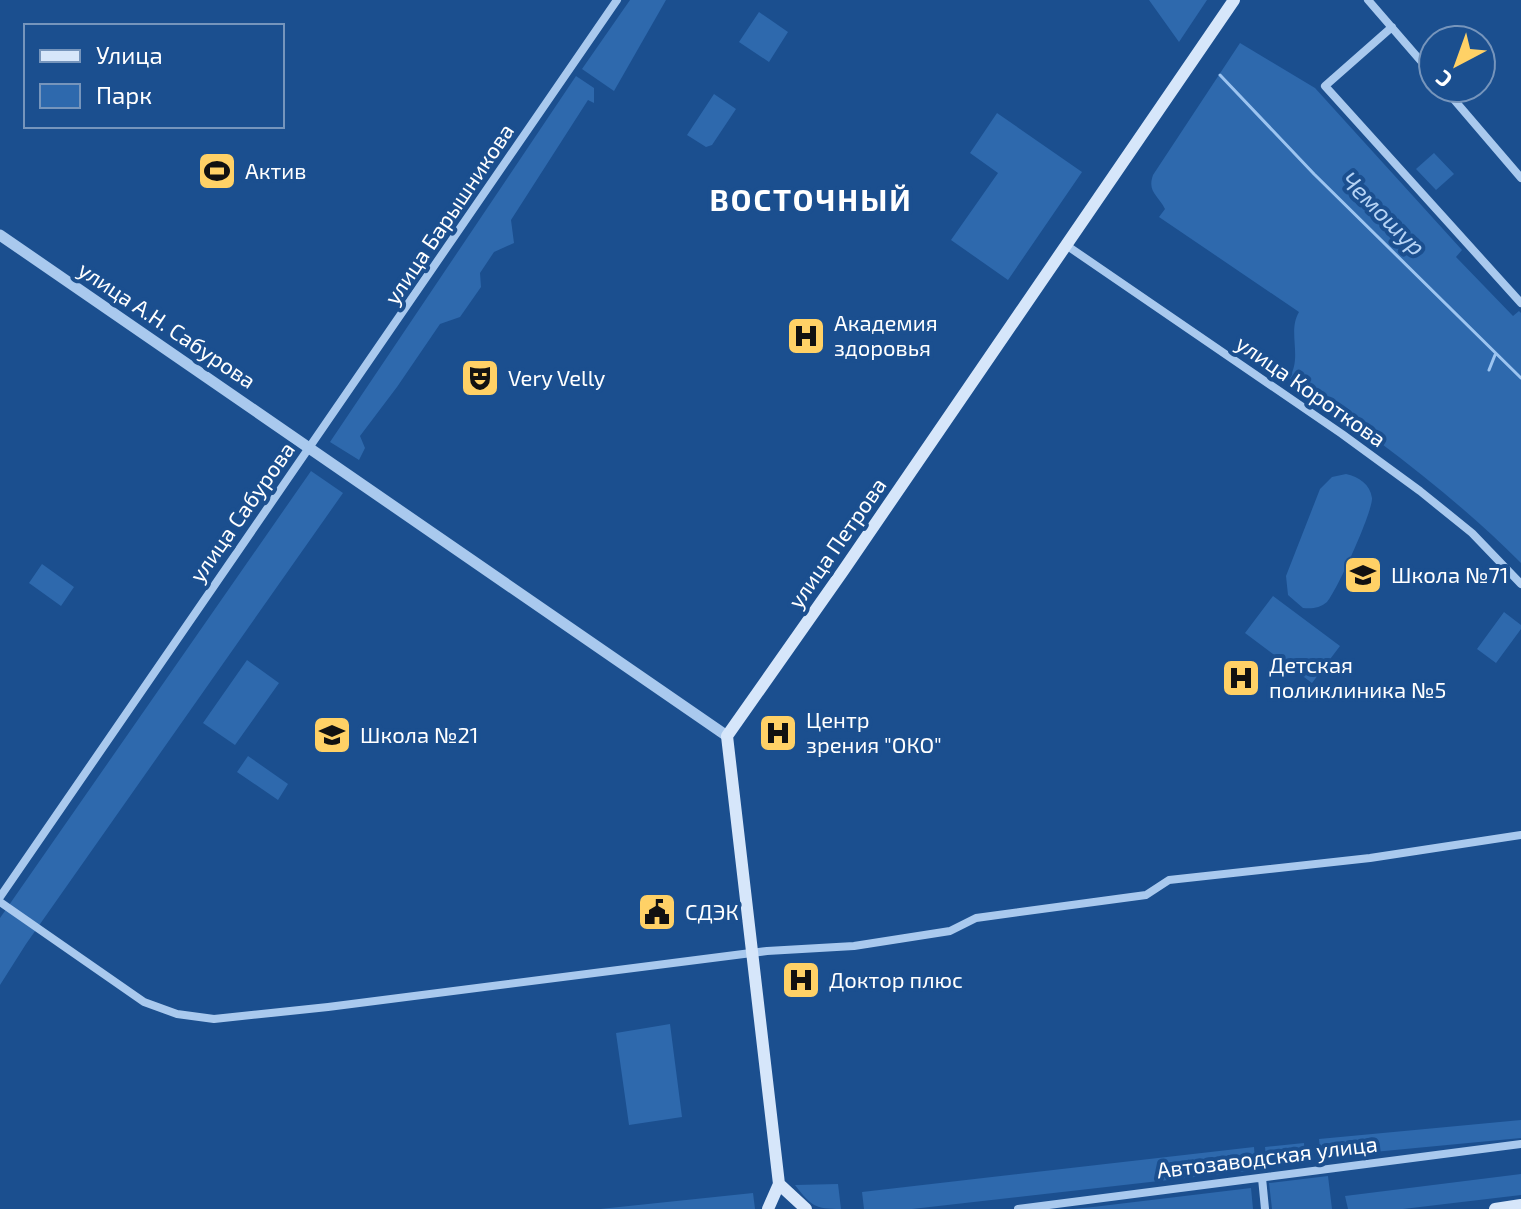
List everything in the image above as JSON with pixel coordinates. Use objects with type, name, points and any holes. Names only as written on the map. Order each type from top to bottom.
[{"type":"main road","name":"улица Петрова","points":[[727,736],[1234,0]]},
{"type":"main road","points":[[727,736],[779,1184],[768,1209]]},
{"type":"main road","points":[[779,1184],[806,1209]]},
{"type":"main road","points":[[1495,1209],[1521,1205]]},
{"type":"street","name":"улица Барышникова","points":[[311,447],[617,0]]},
{"type":"street","points":[[1368,0],[1417,56]]},
{"type":"street","points":[[1392,27],[1325,86],[1521,303]]},
{"type":"street","points":[[1458,104],[1521,178]]},
{"type":"street","name":"улица А.Н. Сабурова","points":[[0,235],[311,447]]},
{"type":"street","name":"улица Короткова","points":[[1066,245],[1420,491],[1472,533],[1521,584]]},
{"type":"street","name":"улица Сабурова","points":[[0,899],[311,447],[727,736]]},
{"type":"street","points":[[0,899],[144,1002],[177,1014],[214,1019],[753,954],[854,946],[950,931],[976,918],[1146,895],[1169,880],[1370,858],[1521,835]]},
{"type":"street","name":"Автозаводская улица","points":[[1018,1209],[1521,1144]]},
{"type":"street","points":[[1262,1178],[1265,1209]]},
{"type":"green space","points":[[630,0],[666,0],[614,91],[582,69]]},
{"type":"green space","points":[[1149,0],[1207,0],[1179,42]]},
{"type":"green space","points":[[759,12],[788,32],[769,62],[739,42]]},
{"type":"green space","points":[[1240,43],[1315,88],[1462,250],[1456,257],[1513,316],[1519,311],[1521,313],[1521,563],[1409,465],[1289,378],[1295,362],[1294,328],[1299,312],[1159,217],[1165,209],[1152,190],[1153,175]]},
{"type":"green space","points":[[576,76],[594,88],[594,103],[588,100],[511,220],[514,243],[494,252],[480,273],[481,287],[460,317],[440,324],[360,436],[365,448],[359,460],[330,442]]},
{"type":"green space","points":[[714,94],[736,109],[712,145],[706,147],[687,135]]},
{"type":"green space","points":[[997,113],[1082,172],[1008,280],[951,240],[998,173],[970,153]]},
{"type":"green space","points":[[1434,153],[1454,174],[1436,190],[1416,169]]},
{"type":"green space","points":[[311,471],[343,493],[0,985],[0,918]]},
{"type":"green space","points":[[1346,474],[1366,485],[1372,498],[1371,506],[1332,595],[1322,606],[1303,608],[1288,595],[1286,576],[1320,489],[1332,477]]},
{"type":"green space","points":[[42,564],[74,587],[61,606],[29,583]]},
{"type":"green space","points":[[1273,596],[1340,646],[1312,683],[1245,633]]},
{"type":"green space","points":[[1504,612],[1521,625],[1521,629],[1496,663],[1477,649]]},
{"type":"green space","points":[[247,660],[279,683],[235,745],[203,723]]},
{"type":"green space","points":[[248,756],[288,784],[278,800],[237,772]]},
{"type":"green space","points":[[670,1024],[682,1117],[629,1125],[616,1033]]},
{"type":"green space","points":[[1521,1120],[1521,1138],[1321,1157],[1319,1139]]},
{"type":"green space","points":[[1304,1143],[1305,1161],[1267,1165],[1265,1147]]},
{"type":"green space","points":[[1254,1147],[1256,1170],[912,1209],[864,1209],[862,1192]]},
{"type":"green space","points":[[1521,1174],[1521,1195],[1403,1209],[1348,1209],[1345,1196]]},
{"type":"green space","points":[[1328,1176],[1332,1209],[1272,1209],[1269,1183]]},
{"type":"green space","points":[[838,1184],[841,1209],[814,1205],[795,1185]]},
{"type":"green space","points":[[1251,1188],[1253,1209],[1073,1209],[1093,1207]]},
{"type":"green space","points":[[753,1193],[755,1209],[600,1209]]},
{"type":"waterway","name":"Чемошур","points":[[1220,75],[1314,174],[1521,378]]},
{"type":"waterway","points":[[1489,370],[1495,355]]},
{"type":"place","name":"Актив","points":[[217,171]]},
{"type":"place","name":"Академия здоровья","points":[[806,336]]},
{"type":"place","name":"Very Velly","points":[[480,378]]},
{"type":"place","name":"Школа №71","points":[[1363,575]]},
{"type":"place","name":"Детская поликлиника №5","points":[[1241,678]]},
{"type":"place","name":"Центр зрения \"ОКО\"","points":[[778,733]]},
{"type":"place","name":"Школа №21","points":[[332,735]]},
{"type":"place","name":"СДЭК","points":[[657,912]]},
{"type":"place","name":"Доктор плюс","points":[[801,980]]},
{"type":"district","name":"ВОСТОЧНЫЙ","points":[[811,201]]}]
